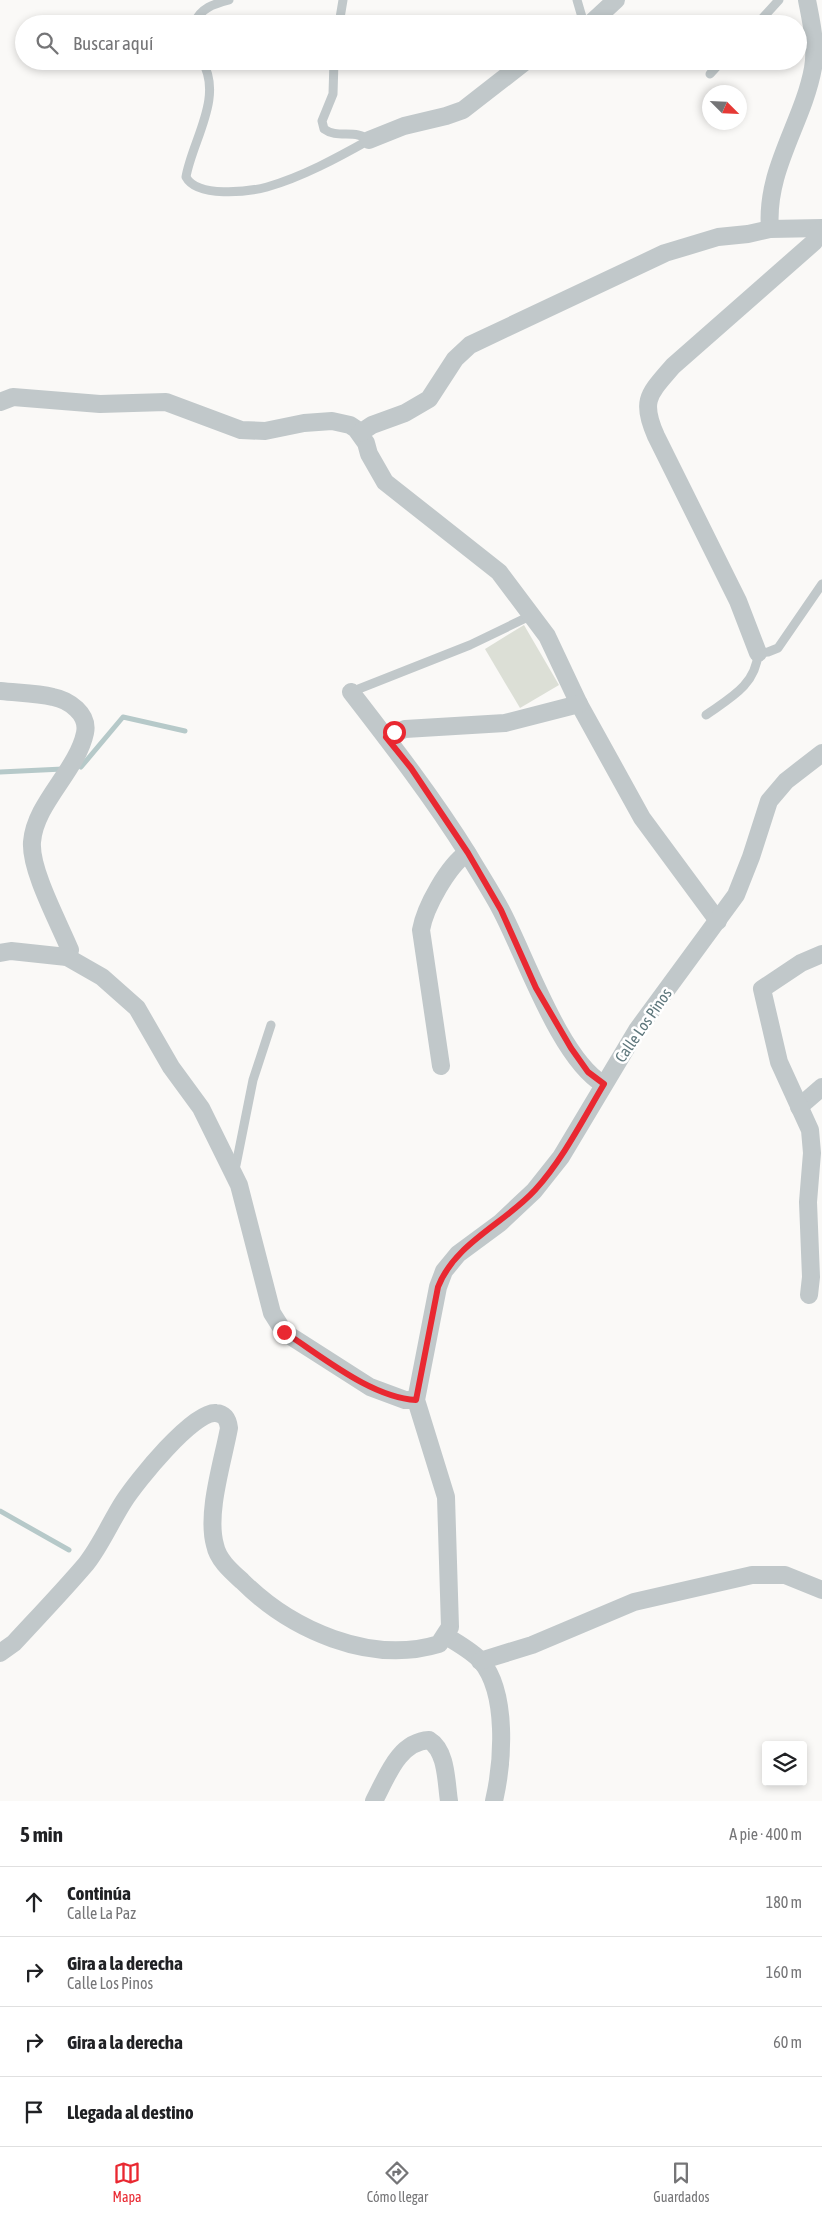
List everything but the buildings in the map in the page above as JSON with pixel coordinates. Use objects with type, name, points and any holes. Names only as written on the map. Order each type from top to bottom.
[{"type":"street","points":[[600,15],[616,0]]},
{"type":"street","points":[[770,228],[770,196],[814,66],[813,29],[807,0]]},
{"type":"street","points":[[369,140],[404,126],[463,110],[514,70]]},
{"type":"street","points":[[360,433],[372,425],[406,414],[429,399],[455,359],[470,345],[665,253],[718,237],[748,234],[770,228],[821,228],[814,242],[673,366],[656,385],[646,408],[647,417],[656,436],[738,601],[758,653]]},
{"type":"street","points":[[0,402],[14,398],[100,404],[166,402],[241,430],[265,432],[304,423],[332,422],[350,425],[360,433],[385,482],[499,572],[532,615],[547,636],[579,704],[642,818],[718,921]]},
{"type":"street","points":[[0,691],[54,697],[72,704],[83,716],[85,731],[80,745],[40,815],[32,842],[38,872],[70,950],[67,957]]},
{"type":"street","points":[[351,692],[411,768],[468,853],[501,910],[536,988],[571,1048],[588,1072],[604,1084]]},
{"type":"street","points":[[386,737],[405,729],[505,723],[579,704]]},
{"type":"street","name":"Calle Los Pinos","points":[[416,1400],[438,1287],[444,1271],[458,1254],[500,1223],[534,1191],[561,1157],[637,1030],[736,895],[751,857],[769,801],[786,781],[822,753]]},
{"type":"street","points":[[441,1066],[422,930],[424,917],[437,893],[452,868],[468,853]]},
{"type":"street","points":[[0,954],[10,951],[67,957],[102,977],[137,1008],[171,1067],[201,1108],[239,1184],[272,1313],[284,1332],[370,1387],[405,1400],[416,1400],[446,1497],[450,1628],[439,1644],[429,1647],[390,1651],[368,1648],[334,1638],[294,1622],[250,1589],[224,1563],[215,1545],[213,1524],[217,1485],[229,1428],[224,1416],[216,1413],[206,1414],[192,1424],[166,1450],[125,1499],[88,1562],[14,1643],[0,1653]]},
{"type":"street","points":[[809,1295],[811,1277],[808,1202],[810,1130],[779,1062],[762,989],[801,963],[822,954]]},
{"type":"street","points":[[799,1107],[822,1087]]},
{"type":"street","points":[[480,1661],[532,1645],[634,1602],[752,1575],[785,1574],[822,1590]]},
{"type":"street","points":[[446,1636],[480,1661],[495,1685],[501,1728],[500,1776],[494,1801]]},
{"type":"street","points":[[374,1801],[392,1766],[408,1746],[429,1740],[437,1745],[441,1756],[449,1801]]},
{"type":"lane","points":[[199,15],[212,5],[229,0]]},
{"type":"lane","points":[[340,15],[343,0]]},
{"type":"lane","points":[[577,0],[581,15]]},
{"type":"lane","points":[[765,15],[779,0]]},
{"type":"lane","points":[[206,70],[208,75],[209,98],[206,118],[186,177],[193,186],[222,192],[266,187],[327,163],[369,140],[361,134],[334,133],[324,129],[322,121],[333,94],[334,70]]},
{"type":"lane","points":[[710,74],[714,70]]},
{"type":"lane","points":[[706,715],[735,694],[754,675],[758,653],[778,648],[822,584]]},
{"type":"lane","points":[[351,692],[470,645],[532,615]]},
{"type":"lane","points":[[231,1170],[236,1165],[253,1080],[271,1025]]},
{"type":"shaded area","points":[[524,625],[559,685],[520,708],[485,649]]},
{"type":"waterway","points":[[81,767],[123,717],[185,731]]},
{"type":"waterway","points":[[0,772],[63,769]]},
{"type":"waterway","points":[[0,1511],[69,1550]]},
{"type":"route","points":[[284,1332],[370,1387],[405,1400],[416,1400],[438,1287],[444,1271],[458,1254],[500,1223],[534,1191],[561,1157],[604,1084],[588,1072],[571,1048],[536,988],[501,910],[468,853],[411,768],[386,737],[394,732]]}]
